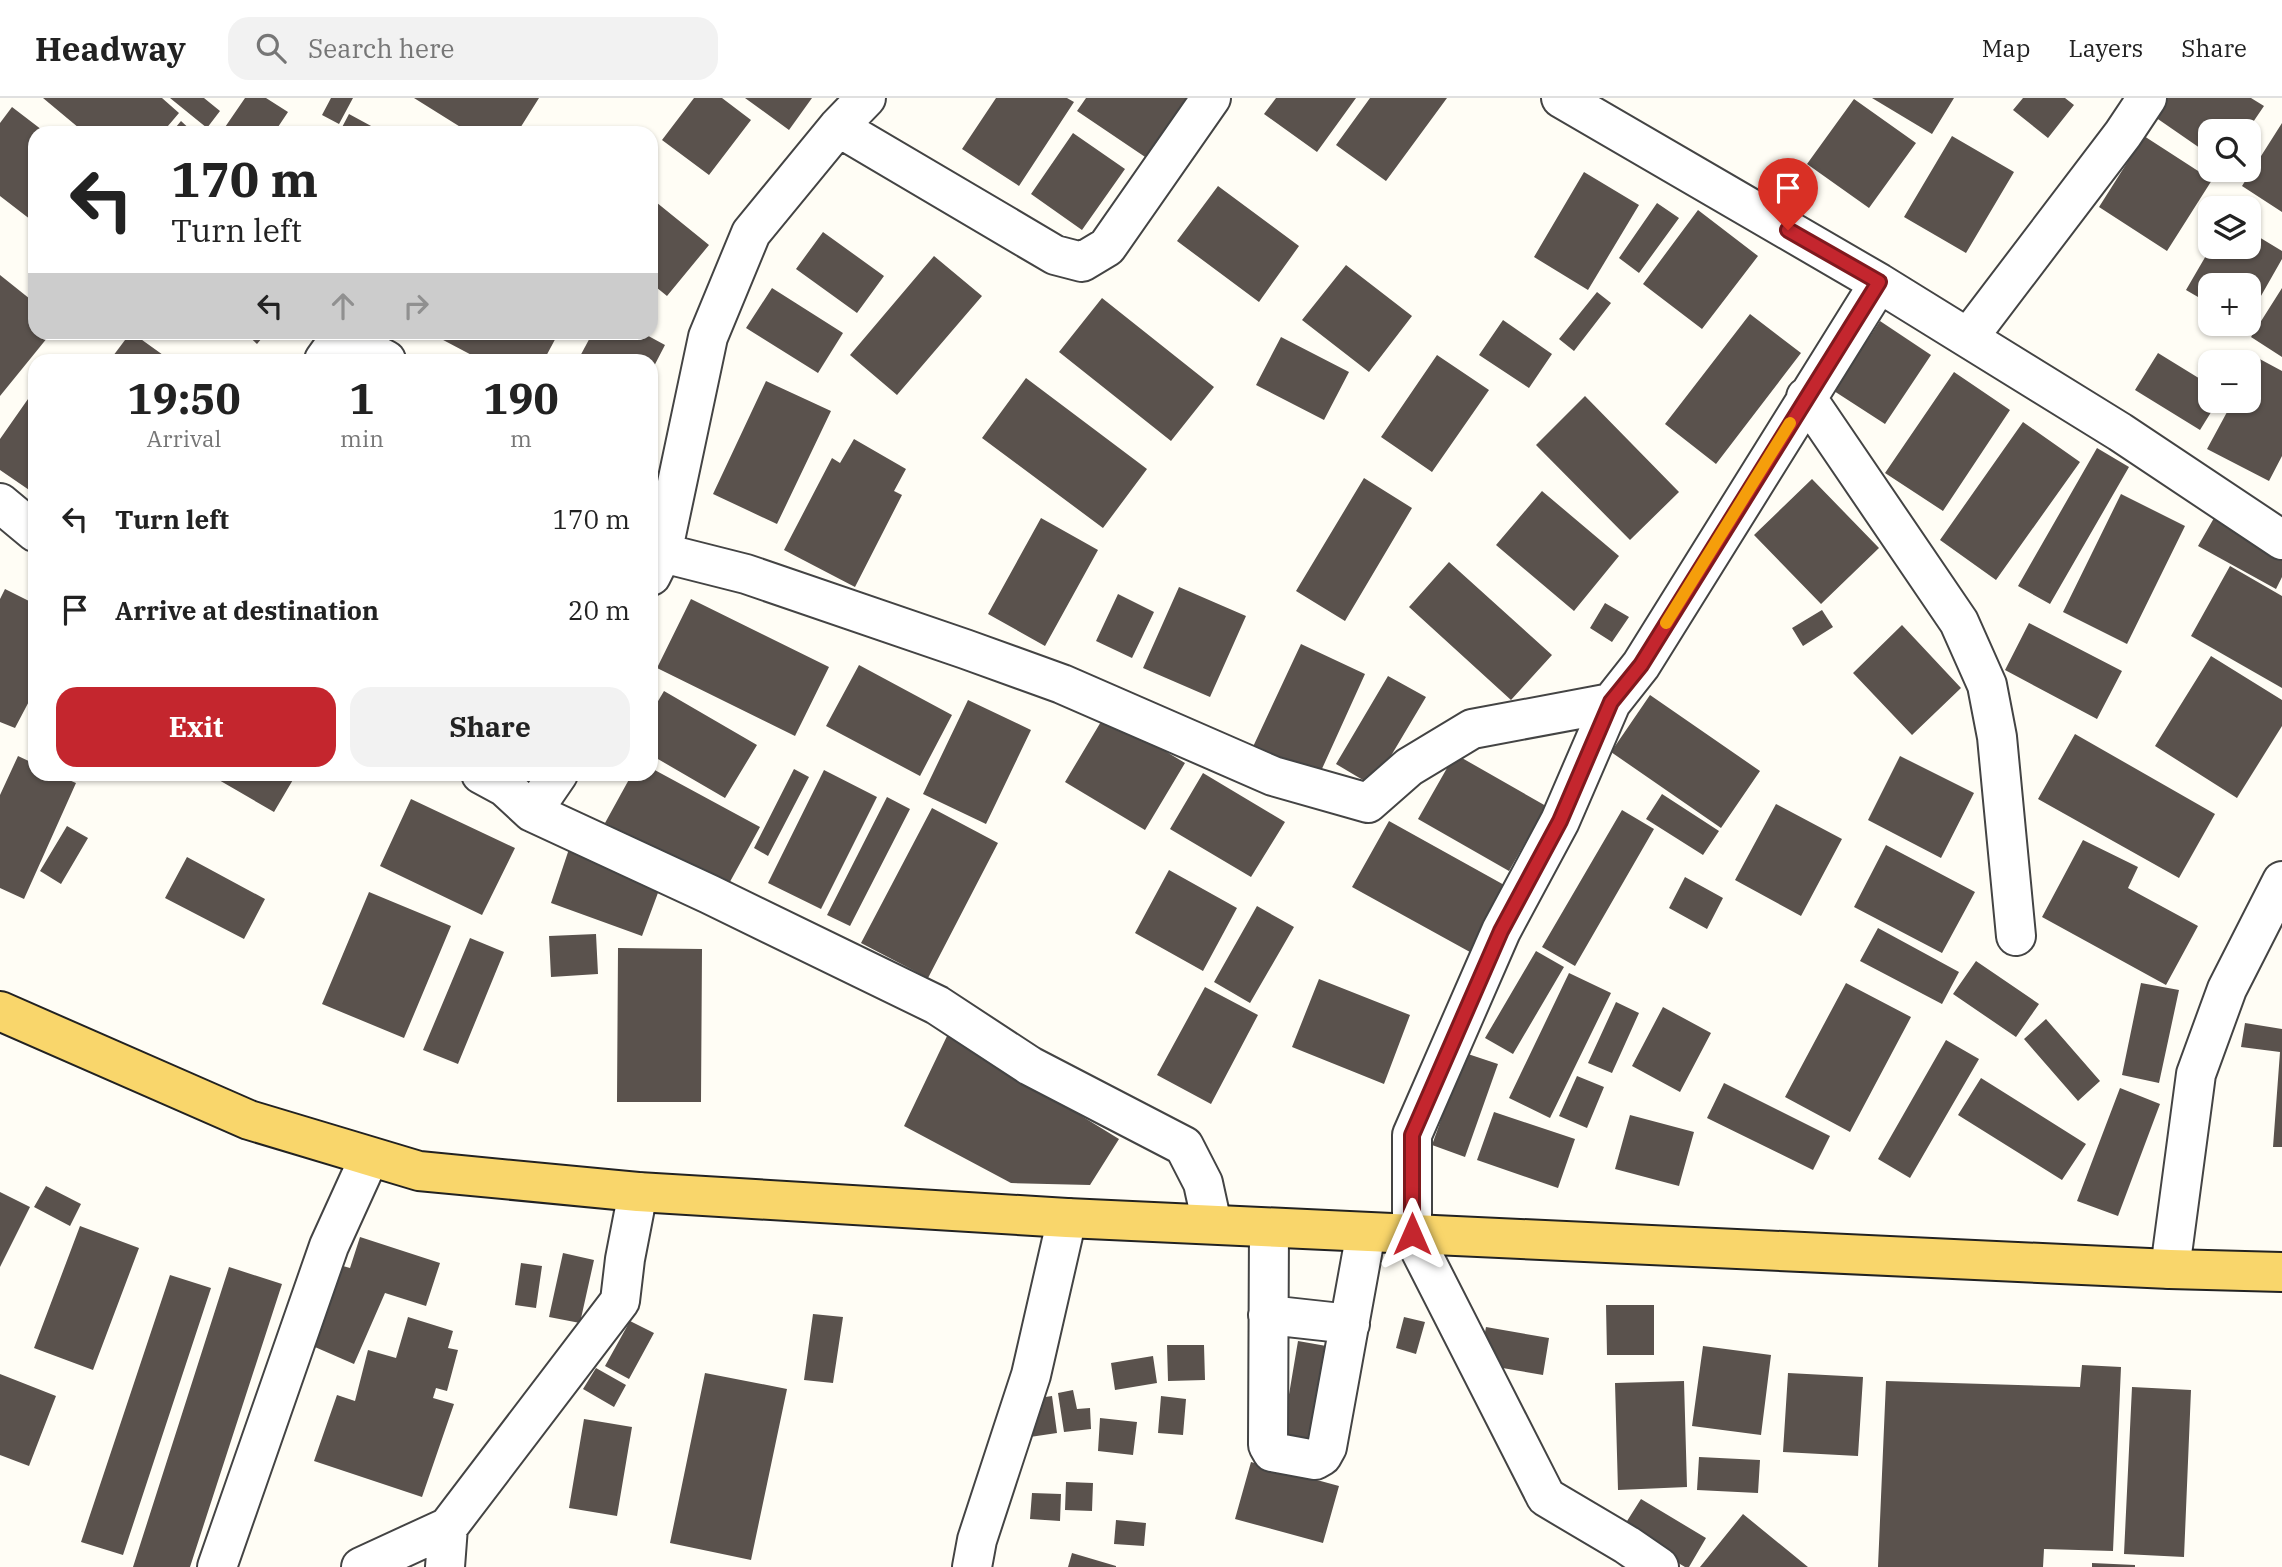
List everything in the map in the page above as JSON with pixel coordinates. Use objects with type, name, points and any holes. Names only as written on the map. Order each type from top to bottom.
[{"type":"main road","points":[[0,1010],[249,1120],[419,1171],[638,1192],[1068,1218],[2282,1272]]},
{"type":"street","points":[[658,547],[708,337],[751,233],[838,127],[866,98]]},
{"type":"street","points":[[838,127],[1055,255],[1082,262],[1107,247],[1211,98]]},
{"type":"street","points":[[1561,98],[1879,282],[2120,432],[2282,540]]},
{"type":"street","points":[[1968,338],[2115,145],[2147,98]]},
{"type":"street","points":[[1659,1567],[1546,1497],[1412,1234],[1412,1135],[1501,931],[1560,821],[1611,702],[1641,665],[1879,282]]},
{"type":"street","points":[[355,340],[375,354]]},
{"type":"street","points":[[1806,397],[1959,622],[1987,685],[1997,737],[2016,936]]},
{"type":"street","points":[[0,503],[28,527]]},
{"type":"street","points":[[658,560],[747,574],[1062,684],[1273,776],[1368,803],[1409,767],[1472,729],[1611,702]]},
{"type":"street","points":[[494,781],[505,787],[531,812],[937,1005],[1030,1066],[1184,1146],[1203,1184],[1212,1224]]},
{"type":"street","points":[[531,812],[553,781]]},
{"type":"street","points":[[2170,1269],[2196,1074],[2227,989],[2282,881]]},
{"type":"street","points":[[217,1567],[329,1246],[369,1158]]},
{"type":"street","points":[[361,1567],[448,1527],[620,1301],[638,1192]]},
{"type":"street","points":[[972,1567],[977,1540],[1031,1375],[1068,1218]]},
{"type":"street","points":[[1269,1228],[1268,1445],[1272,1452],[1315,1461],[1328,1447],[1366,1232]]},
{"type":"street","points":[[1268,1315],[1350,1324]]},
{"type":"street","points":[[445,1567],[448,1527]]},
{"type":"building","points":[[43,98],[162,98],[179,113],[168,126],[77,126]]},
{"type":"building","points":[[170,98],[204,98],[220,111],[209,126],[205,126]]},
{"type":"building","points":[[245,98],[266,98],[288,112],[279,126],[226,126]]},
{"type":"building","points":[[331,98],[353,98],[339,124],[322,115]]},
{"type":"building","points":[[414,98],[539,98],[521,126],[459,126]]},
{"type":"building","points":[[694,98],[722,98],[751,120],[709,175],[662,140]]},
{"type":"building","points":[[745,98],[812,98],[789,130]]},
{"type":"building","points":[[996,98],[1067,98],[1074,102],[1019,186],[962,149]]},
{"type":"building","points":[[1086,98],[1190,98],[1157,165],[1077,111]]},
{"type":"building","points":[[1276,98],[1356,98],[1317,152],[1264,114]]},
{"type":"building","points":[[1370,98],[1447,98],[1386,181],[1336,145]]},
{"type":"building","points":[[1872,98],[1954,98],[1932,134]]},
{"type":"building","points":[[2023,98],[2065,98],[2074,105],[2048,138],[2013,110]]},
{"type":"building","points":[[2168,98],[2251,98],[2264,106],[2255,119],[2198,119],[2198,147],[2155,117]]},
{"type":"building","points":[[1854,99],[1916,143],[1869,208],[1807,164]]},
{"type":"building","points":[[12,107],[37,126],[28,126],[28,218],[0,196],[0,123]]},
{"type":"building","points":[[349,114],[371,126],[343,126]]},
{"type":"building","points":[[2282,123],[2282,212],[2242,186],[2245,182],[2261,182],[2261,156]]},
{"type":"building","points":[[1073,133],[1125,169],[1082,230],[1031,194]]},
{"type":"building","points":[[1952,136],[2014,172],[1966,253],[1904,217]]},
{"type":"building","points":[[2144,136],[2198,171],[2198,182],[2211,182],[2202,196],[2198,196],[2198,202],[2167,251],[2099,207]]},
{"type":"building","points":[[1584,172],[1639,205],[1588,290],[1534,257]]},
{"type":"building","points":[[1218,186],[1299,246],[1259,302],[1177,241]]},
{"type":"building","points":[[1657,203],[1679,218],[1639,273],[1619,258]]},
{"type":"building","points":[[658,204],[709,245],[667,296],[658,289]]},
{"type":"building","points":[[1698,210],[1758,256],[1702,329],[1643,284]]},
{"type":"building","points":[[823,232],[884,276],[857,313],[796,269]]},
{"type":"building","points":[[2261,238],[2282,251],[2282,259],[2261,296],[2261,273],[2198,273],[2198,297],[2186,290],[2204,259],[2261,259]]},
{"type":"building","points":[[934,256],[982,296],[897,395],[850,355]]},
{"type":"building","points":[[1346,265],[1412,316],[1369,372],[1302,320]]},
{"type":"building","points":[[0,275],[28,297],[28,340],[46,340],[34,354],[28,354],[28,362],[0,396]]},
{"type":"building","points":[[772,288],[843,333],[818,373],[746,328]]},
{"type":"building","points":[[2282,288],[2282,357],[2251,337],[2261,336],[2261,321]]},
{"type":"building","points":[[1597,292],[1611,303],[1574,351],[1559,339]]},
{"type":"building","points":[[1102,298],[1214,387],[1171,441],[1059,352]]},
{"type":"building","points":[[1750,314],[1801,353],[1716,464],[1665,424]]},
{"type":"building","points":[[1503,320],[1552,354],[1529,388],[1479,355]]},
{"type":"building","points":[[1880,321],[1931,355],[1885,424],[1834,391]]},
{"type":"building","points":[[1281,337],[1349,372],[1324,420],[1256,385]]},
{"type":"building","points":[[125,340],[142,340],[162,354],[114,354]]},
{"type":"building","points":[[443,340],[555,340],[547,354],[470,354]]},
{"type":"building","points":[[589,340],[656,340],[665,345],[658,358],[658,354],[581,354]]},
{"type":"building","points":[[2158,353],[2198,378],[2198,413],[2211,413],[2200,430],[2135,390]]},
{"type":"building","points":[[1437,355],[1489,390],[1432,472],[1381,437]]},
{"type":"building","points":[[2261,360],[2282,371],[2282,456],[2269,481],[2207,449],[2226,413],[2261,413]]},
{"type":"building","points":[[1954,372],[2010,410],[1943,511],[1885,473]]},
{"type":"building","points":[[1026,378],[1147,469],[1103,528],[982,438]]},
{"type":"building","points":[[766,381],[831,411],[777,524],[713,494]]},
{"type":"building","points":[[1585,396],[1679,492],[1630,540],[1536,445]]},
{"type":"building","points":[[28,399],[28,489],[0,470],[0,439]]},
{"type":"building","points":[[2023,422],[2080,462],[1996,580],[1940,540]]},
{"type":"building","points":[[854,439],[906,469],[894,491],[902,495],[855,587],[784,550],[832,458],[840,463]]},
{"type":"building","points":[[2097,448],[2129,467],[2050,604],[2018,586]]},
{"type":"building","points":[[1364,478],[1412,508],[1345,621],[1296,591]]},
{"type":"building","points":[[1812,479],[1879,548],[1821,604],[1754,535]]},
{"type":"building","points":[[1542,491],[1619,556],[1574,611],[1496,545]]},
{"type":"building","points":[[2121,494],[2185,526],[2127,644],[2063,612]]},
{"type":"building","points":[[1041,518],[1098,550],[1045,646],[988,614]]},
{"type":"building","points":[[2214,518],[2282,556],[2282,577],[2276,589],[2198,546]]},
{"type":"building","points":[[1449,562],[1552,655],[1511,700],[1409,607]]},
{"type":"building","points":[[2230,566],[2282,596],[2282,688],[2191,636]]},
{"type":"building","points":[[1179,587],[1246,616],[1210,697],[1143,668]]},
{"type":"building","points":[[5,589],[28,600],[28,703],[15,728],[0,722],[0,599]]},
{"type":"building","points":[[1118,594],[1154,612],[1132,658],[1096,641]]},
{"type":"building","points":[[691,599],[829,667],[795,736],[658,668]]},
{"type":"building","points":[[1605,603],[1629,617],[1612,642],[1590,628]]},
{"type":"building","points":[[1822,610],[1833,627],[1803,646],[1792,628]]},
{"type":"building","points":[[2029,623],[2122,671],[2097,719],[2005,670]]},
{"type":"building","points":[[1902,625],[1961,688],[1912,735],[1853,673]]},
{"type":"building","points":[[1301,644],[1365,674],[1316,782],[1251,751]]},
{"type":"building","points":[[2211,656],[2282,700],[2282,726],[2237,798],[2155,746]]},
{"type":"building","points":[[859,665],[952,715],[920,776],[826,726]]},
{"type":"building","points":[[1388,676],[1426,697],[1373,786],[1336,764]]},
{"type":"building","points":[[664,691],[757,745],[725,798],[658,759],[658,701]]},
{"type":"building","points":[[1650,695],[1760,771],[1721,828],[1611,752]]},
{"type":"building","points":[[968,700],[1031,730],[986,824],[923,794]]},
{"type":"building","points":[[1105,715],[1185,763],[1145,830],[1065,782]]},
{"type":"building","points":[[2075,734],[2215,814],[2179,878],[2038,799]]},
{"type":"building","points":[[1455,754],[1546,806],[1509,871],[1418,819]]},
{"type":"building","points":[[18,756],[28,761],[28,781],[76,783],[24,899],[0,888],[0,795]]},
{"type":"building","points":[[1900,756],[1974,793],[1941,858],[1868,820]]},
{"type":"building","points":[[794,769],[809,777],[768,856],[754,848]]},
{"type":"building","points":[[824,770],[877,797],[821,909],[768,883]]},
{"type":"building","points":[[658,772],[760,827],[726,889],[605,823],[628,781],[658,781]]},
{"type":"building","points":[[1203,773],[1285,822],[1251,877],[1170,829]]},
{"type":"building","points":[[221,781],[292,781],[274,812]]},
{"type":"building","points":[[1662,794],[1719,831],[1703,855],[1646,819]]},
{"type":"building","points":[[887,797],[910,809],[850,926],[827,915]]},
{"type":"building","points":[[411,799],[515,848],[482,915],[380,866]]},
{"type":"building","points":[[1776,804],[1842,839],[1801,916],[1735,880]]},
{"type":"building","points":[[932,808],[998,843],[928,978],[861,943]]},
{"type":"building","points":[[1622,810],[1654,829],[1575,966],[1542,947]]},
{"type":"building","points":[[1389,821],[1515,891],[1479,957],[1352,887]]},
{"type":"building","points":[[67,826],[88,838],[61,884],[40,871]]},
{"type":"building","points":[[2083,840],[2138,867],[2128,888],[2198,926],[2166,985],[2042,917]]},
{"type":"building","points":[[1886,845],[1975,892],[1942,953],[1854,907]]},
{"type":"building","points":[[569,849],[662,882],[642,936],[551,903]]},
{"type":"building","points":[[187,857],[265,899],[244,939],[165,898]]},
{"type":"building","points":[[1169,870],[1237,908],[1203,971],[1135,933]]},
{"type":"building","points":[[1685,877],[1723,898],[1707,929],[1669,908]]},
{"type":"building","points":[[369,892],[451,926],[404,1038],[322,1004]]},
{"type":"building","points":[[1257,906],[1294,927],[1250,1003],[1214,982]]},
{"type":"building","points":[[1878,928],[1959,972],[1942,1004],[1860,961]]},
{"type":"building","points":[[596,934],[598,974],[551,977],[549,936]]},
{"type":"building","points":[[470,938],[504,952],[458,1064],[423,1050]]},
{"type":"building","points":[[618,948],[702,949],[701,1102],[617,1102]]},
{"type":"building","points":[[1536,951],[1564,967],[1513,1054],[1485,1038]]},
{"type":"building","points":[[1976,961],[2039,1004],[2016,1037],[1953,994]]},
{"type":"building","points":[[1569,973],[1611,993],[1550,1118],[1509,1098]]},
{"type":"building","points":[[1319,979],[1410,1015],[1384,1084],[1292,1047]]},
{"type":"building","points":[[1846,983],[1911,1017],[1850,1132],[1785,1097]]},
{"type":"building","points":[[2141,983],[2179,990],[2159,1083],[2122,1075]]},
{"type":"building","points":[[1205,987],[1258,1015],[1211,1104],[1157,1075]]},
{"type":"building","points":[[1616,1002],[1639,1013],[1612,1073],[1588,1063]]},
{"type":"building","points":[[1663,1007],[1711,1033],[1680,1092],[1632,1066]]},
{"type":"building","points":[[2046,1019],[2100,1081],[2078,1101],[2024,1039]]},
{"type":"building","points":[[2245,1023],[2282,1029],[2282,1147],[2273,1147],[2280,1052],[2241,1047]]},
{"type":"building","points":[[948,1034],[1119,1139],[1090,1185],[1011,1183],[904,1126]]},
{"type":"building","points":[[1946,1040],[1979,1059],[1910,1178],[1878,1159]]},
{"type":"building","points":[[1465,1053],[1498,1064],[1465,1157],[1432,1145]]},
{"type":"building","points":[[1577,1076],[1604,1087],[1587,1128],[1559,1116]]},
{"type":"building","points":[[1981,1078],[2086,1144],[2062,1180],[1958,1115]]},
{"type":"building","points":[[1724,1083],[1830,1136],[1813,1170],[1707,1118]]},
{"type":"building","points":[[2120,1088],[2160,1104],[2118,1216],[2077,1201]]},
{"type":"building","points":[[1494,1112],[1575,1139],[1558,1188],[1477,1160]]},
{"type":"building","points":[[1630,1115],[1694,1132],[1679,1186],[1615,1169]]},
{"type":"building","points":[[46,1186],[81,1204],[70,1226],[34,1207]]},
{"type":"building","points":[[0,1192],[30,1207],[0,1267]]},
{"type":"building","points":[[80,1226],[139,1248],[93,1370],[34,1348]]},
{"type":"building","points":[[360,1237],[440,1263],[426,1306],[385,1293],[354,1364],[308,1344],[343,1266],[350,1268]]},
{"type":"building","points":[[563,1253],[594,1260],[580,1323],[549,1317]]},
{"type":"building","points":[[521,1263],[542,1266],[536,1308],[515,1305]]},
{"type":"building","points":[[229,1267],[282,1284],[190,1567],[133,1567]]},
{"type":"building","points":[[170,1275],[211,1288],[123,1555],[81,1542]]},
{"type":"building","points":[[1606,1305],[1654,1305],[1654,1355],[1607,1355]]},
{"type":"building","points":[[813,1314],[843,1317],[833,1383],[804,1380]]},
{"type":"building","points":[[408,1317],[453,1331],[448,1348],[458,1350],[447,1391],[436,1388],[433,1398],[454,1404],[422,1497],[314,1461],[337,1395],[355,1401],[368,1350],[396,1358]]},
{"type":"building","points":[[1404,1317],[1425,1322],[1416,1354],[1396,1348]]},
{"type":"building","points":[[630,1321],[654,1333],[629,1379],[605,1366]]},
{"type":"building","points":[[1486,1327],[1549,1338],[1543,1375],[1479,1364]]},
{"type":"building","points":[[1298,1341],[1332,1347],[1316,1448],[1281,1442]]},
{"type":"building","points":[[1167,1345],[1204,1345],[1205,1380],[1168,1381]]},
{"type":"building","points":[[1703,1346],[1771,1355],[1761,1435],[1692,1426]]},
{"type":"building","points":[[1153,1356],[1157,1383],[1115,1390],[1111,1363]]},
{"type":"building","points":[[2082,1365],[2121,1367],[2113,1551],[2044,1549],[2043,1567],[1878,1567],[1886,1381],[2080,1387]]},
{"type":"building","points":[[596,1368],[626,1385],[614,1407],[583,1389]]},
{"type":"building","points":[[705,1373],[787,1389],[751,1560],[670,1543]]},
{"type":"building","points":[[1788,1373],[1863,1377],[1858,1456],[1783,1452]]},
{"type":"building","points":[[0,1374],[56,1396],[29,1466],[0,1455]]},
{"type":"building","points":[[1684,1381],[1687,1487],[1618,1490],[1615,1383]]},
{"type":"building","points":[[2132,1387],[2191,1390],[2184,1557],[2124,1554]]},
{"type":"building","points":[[1073,1390],[1077,1409],[1090,1408],[1091,1429],[1064,1432],[1058,1393]]},
{"type":"building","points":[[1052,1396],[1057,1433],[1030,1437],[1025,1400]]},
{"type":"building","points":[[1161,1396],[1186,1399],[1183,1435],[1158,1433]]},
{"type":"building","points":[[1100,1418],[1137,1422],[1133,1455],[1098,1451]]},
{"type":"building","points":[[584,1419],[632,1427],[617,1516],[569,1508]]},
{"type":"building","points":[[1699,1457],[1760,1460],[1758,1493],[1697,1490]]},
{"type":"building","points":[[1251,1462],[1339,1486],[1323,1543],[1235,1519]]},
{"type":"building","points":[[1066,1482],[1093,1483],[1092,1511],[1065,1510]]},
{"type":"building","points":[[1032,1493],[1061,1494],[1060,1521],[1030,1519]]},
{"type":"building","points":[[1641,1499],[1706,1538],[1689,1567],[1622,1529]]},
{"type":"building","points":[[1743,1514],[1808,1567],[1700,1567]]},
{"type":"building","points":[[1116,1520],[1146,1523],[1144,1546],[1114,1544]]},
{"type":"building","points":[[1072,1553],[1116,1566],[1116,1567],[1068,1567]]},
{"type":"building","points":[[2092,1563],[2135,1565],[2135,1567],[2092,1567]]},
{"type":"slow traffic","points":[[1666,623],[1790,423]]},
{"type":"route","points":[[1412,1234],[1412,1135],[1501,931],[1560,821],[1611,702],[1641,665],[1879,282],[1788,230]]}]
